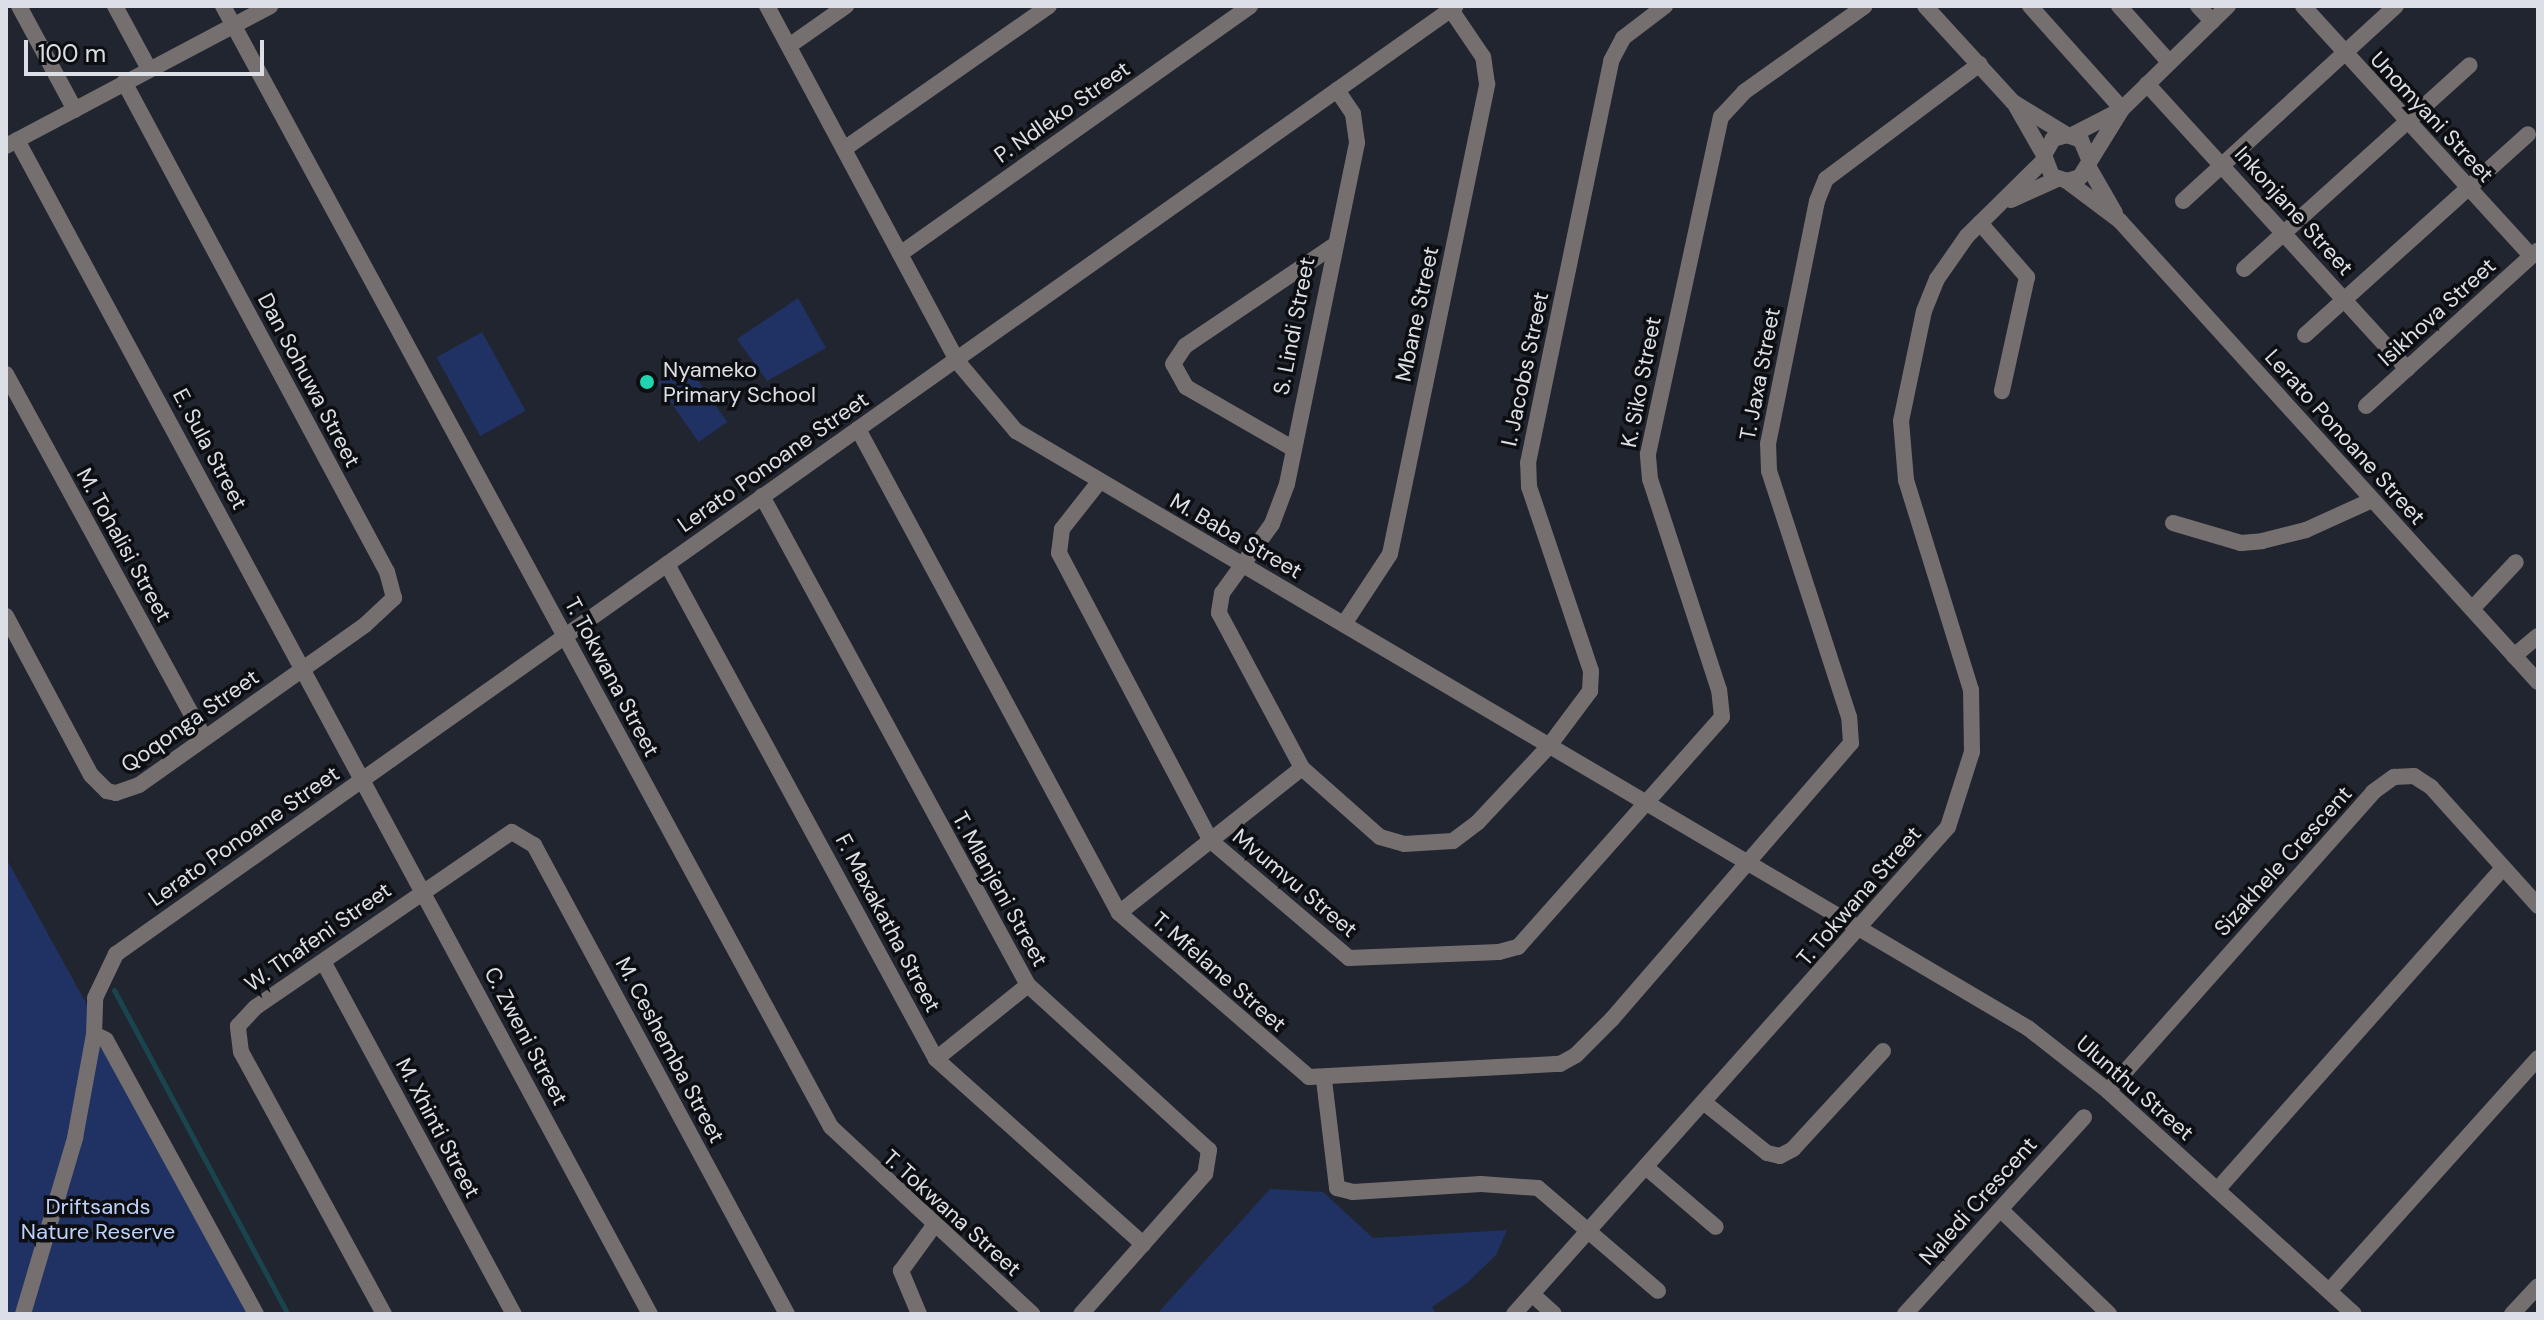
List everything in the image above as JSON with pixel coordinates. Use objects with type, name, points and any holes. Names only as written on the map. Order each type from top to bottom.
[{"type":"street","points":[[19,6],[75,110]]},
{"type":"street","points":[[115,6],[149,69]]},
{"type":"street","name":"T. Tokwana Street","points":[[223,6],[831,1127],[933,1227],[1032,1314]]},
{"type":"street","points":[[12,143],[270,6]]},
{"type":"street","name":"M. Baba Street","points":[[767,6],[957,361],[1016,431],[1859,932]]},
{"type":"street","points":[[789,46],[846,6]]},
{"type":"street","points":[[844,149],[1049,6]]},
{"type":"street","name":"P. Ndleko Street","points":[[900,254],[1250,6]]},
{"type":"street","name":"I. Jacobs Street","points":[[1302,768],[1380,837],[1404,844],[1453,841],[1478,822],[1549,746],[1586,698],[1592,681],[1529,487],[1528,463],[1611,61],[1623,38],[1665,6]]},
{"type":"street","name":"K. Siko Street","points":[[1649,805],[1717,728],[1723,706],[1648,464],[1714,133],[1726,108],[1744,92],[1865,6]]},
{"type":"street","points":[[1925,6],[2013,102],[2044,158],[2062,180],[2089,163],[2122,109],[2228,6]]},
{"type":"street","points":[[2030,6],[2122,109]]},
{"type":"street","points":[[2119,6],[2169,62]]},
{"type":"street","points":[[2198,6],[2212,21]]},
{"type":"street","name":"Unomyani Street","points":[[2303,6],[2468,189],[2535,253]]},
{"type":"street","points":[[2183,201],[2396,6]]},
{"type":"street","name":"Lerato Ponoane Street","points":[[94,1034],[95,998],[116,954],[1453,8]]},
{"type":"street","name":"Mbane Street","points":[[1344,624],[1390,554],[1487,84],[1483,57],[1453,8]]},
{"type":"street","name":"T. Jaxa Street","points":[[1749,865],[1845,756],[1853,733],[1767,457],[1817,201],[1837,168],[1980,64]]},
{"type":"street","points":[[2244,269],[2470,65]]},
{"type":"street","name":"Dan Sohuwa Street","points":[[124,82],[392,584],[389,605],[304,668]]},
{"type":"street","name":"Inkonjane Street","points":[[2147,84],[2407,369]]},
{"type":"street","name":"S. Lindi Street","points":[[1302,768],[1219,613],[1222,593],[1281,507],[1333,246],[1357,143],[1353,114],[1337,90]]},
{"type":"street","points":[[2013,102],[2085,145],[2089,163]]},
{"type":"street","points":[[2044,158],[2053,139],[2122,109]]},
{"type":"street","points":[[2305,335],[2528,134]]},
{"type":"street","name":"E. Sula Street","points":[[12,143],[364,778]]},
{"type":"street","name":"T. Tokwana Street","points":[[1514,1314],[1706,1104],[1948,827],[1972,752],[1966,667],[1914,509],[1901,421],[1924,311],[1950,258],[1980,223],[2006,202],[2044,158]]},
{"type":"street","name":"Lerato Ponoane Street","points":[[2089,163],[2120,221]]},
{"type":"street","name":"T. Tokwana Street","points":[[2006,202],[2062,180]]},
{"type":"street","name":"Lerato Ponoane Street","points":[[2062,180],[2120,221],[2538,682]]},
{"type":"street","points":[[1980,223],[2027,277],[2002,391]]},
{"type":"street","points":[[1292,448],[1186,387],[1173,364],[1185,346],[1333,246]]},
{"type":"street","name":"Isikhova Street","points":[[2366,406],[2535,253]]},
{"type":"street","name":"M. Tohalisi Street","points":[[6,374],[204,737]]},
{"type":"street","name":"T. Mfelane Street","points":[[858,429],[1119,913],[1290,1064],[1324,1080]]},
{"type":"street","name":"Mvumvu Street","points":[[1099,482],[1062,529],[1059,553],[1211,841],[1349,958],[1499,952],[1527,941],[1649,805]]},
{"type":"street","name":"T. Mlanjeni Street","points":[[762,496],[1028,985],[1209,1150],[1205,1174],[1081,1314]]},
{"type":"street","points":[[2173,523],[2241,543],[2262,541],[2317,525],[2372,500]]},
{"type":"street","points":[[2472,609],[2516,562]]},
{"type":"street","name":"F. Maxakatha Street","points":[[667,564],[936,1059],[1143,1244]]},
{"type":"street","name":"Qoqonga Street","points":[[6,616],[91,775],[107,791],[139,785],[304,668]]},
{"type":"street","points":[[2514,656],[2538,636]]},
{"type":"street","points":[[1119,913],[1302,768]]},
{"type":"street","name":"Sizakhele Crescent","points":[[2108,1091],[2373,792],[2394,777],[2421,779],[2538,906]]},
{"type":"street","name":"C. Zweni Street","points":[[364,778],[650,1314]]},
{"type":"street","name":"M. Ceshemba Street","points":[[497,838],[519,833],[534,845],[787,1314]]},
{"type":"street","name":"W. Thafeni Street","points":[[384,1314],[239,1043],[244,1017],[497,838]]},
{"type":"street","points":[[1658,1291],[1555,1198],[1529,1185],[1353,1192],[1337,1188],[1324,1080],[1569,1061],[1749,865]]},
{"type":"street","points":[[2217,1190],[2503,868]]},
{"type":"street","name":"Ulunthu Street","points":[[1859,932],[2028,1028],[2108,1091],[2354,1314]]},
{"type":"street","name":"M. Xhinti Street","points":[[324,963],[510,1313]]},
{"type":"street","points":[[936,1059],[1028,985]]},
{"type":"street","points":[[23,1314],[75,1138],[94,1034],[106,1040],[256,1314]]},
{"type":"street","points":[[1706,1104],[1767,1153],[1780,1156],[1793,1149],[1883,1051]]},
{"type":"street","points":[[2329,1291],[2538,1058]]},
{"type":"street","name":"Naledi Crescent","points":[[1905,1314],[2084,1117]]},
{"type":"street","points":[[1648,1169],[1716,1227]]},
{"type":"street","points":[[2001,1210],[2103,1312]]},
{"type":"street","points":[[919,1314],[901,1271],[933,1227]]},
{"type":"street","points":[[2512,1314],[2538,1286]]},
{"type":"street","points":[[1533,1295],[1554,1314]]},
{"type":"green space","points":[[798,298],[826,348],[767,381],[737,339]]},
{"type":"green space","points":[[482,332],[526,411],[480,436],[437,357]]},
{"type":"green space","points":[[686,363],[727,422],[699,442],[657,383]]},
{"type":"green space","name":"Driftsands Nature Reserve","points":[[6,858],[190,1191],[257,1314],[6,1314]]},
{"type":"green space","points":[[1270,1189],[1323,1192],[1373,1238],[1507,1230],[1496,1255],[1466,1284],[1432,1307],[1436,1314],[1157,1314]]},
{"type":"waterway","points":[[114,990],[288,1314]]},
{"type":"place","name":"Nyameko Primary School","points":[[647,382]]}]
